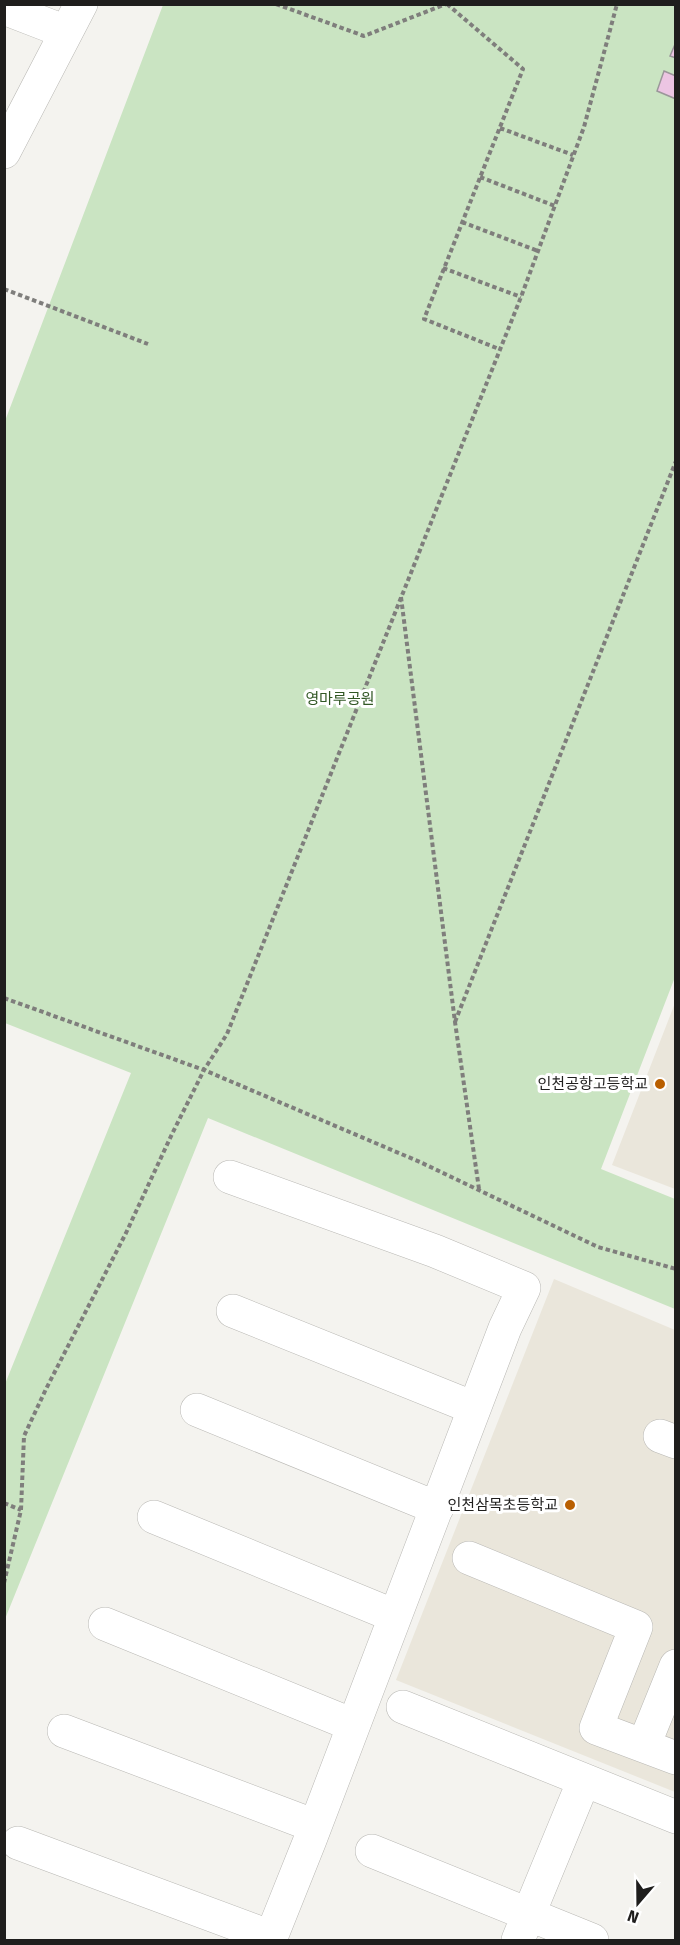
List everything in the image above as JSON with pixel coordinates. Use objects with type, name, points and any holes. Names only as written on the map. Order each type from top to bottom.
[{"type":"lane","points":[[4,8],[73,18],[4,152]]},
{"type":"lane","points":[[18,1843],[270,1939],[505,1328],[524,1287],[435,1251],[230,1177]]},
{"type":"lane","points":[[233,1311],[474,1408]]},
{"type":"lane","points":[[197,1410],[437,1508]]},
{"type":"lane","points":[[154,1517],[395,1616]]},
{"type":"lane","points":[[469,1558],[636,1627],[596,1728],[675,1758]]},
{"type":"lane","points":[[105,1624],[353,1725]]},
{"type":"lane","points":[[644,1745],[675,1666]]},
{"type":"lane","points":[[403,1707],[675,1817]]},
{"type":"lane","points":[[64,1731],[315,1826]]},
{"type":"lane","points":[[523,1928],[584,1780]]},
{"type":"lane","points":[[372,1851],[523,1928],[592,1941]]},
{"type":"path","points":[[276,4],[364,36],[447,4],[523,69],[424,319],[500,349]]},
{"type":"path","points":[[4,1583],[21,1510],[24,1436],[45,1389],[126,1233],[204,1070],[227,1034],[521,297],[584,127],[617,4]]},
{"type":"path","points":[[500,128],[573,155]]},
{"type":"path","points":[[480,177],[555,206]]},
{"type":"path","points":[[462,222],[538,251]]},
{"type":"path","points":[[443,268],[521,297]]},
{"type":"path","points":[[4,289],[148,344]]},
{"type":"path","points":[[455,1022],[675,461]]},
{"type":"path","points":[[401,597],[455,1022],[479,1189]]},
{"type":"path","points":[[4,998],[204,1070],[420,1161],[598,1247],[675,1269]]},
{"type":"path","points":[[4,1503],[21,1510]]},
{"type":"shaded area","name":"인천공항고등학교","points":[[675,1003],[675,1189],[612,1165]]},
{"type":"shaded area","name":"인천삼목초등학교","points":[[554,1279],[675,1330],[675,1792],[396,1680]]},
{"type":"green space","name":"영마루공원","points":[[163,5],[675,5],[675,977],[601,1169],[675,1199],[675,1309],[208,1118],[5,1619],[5,1384],[131,1073],[5,1023],[5,421]]},
{"type":"building","points":[[676,42],[676,58],[670,56]]},
{"type":"building","points":[[664,71],[676,76],[676,99],[657,91]]},
{"type":"place","name":"인천공항고등학교","points":[[660,1084]]},
{"type":"place","name":"인천삼목초등학교","points":[[570,1505]]}]
